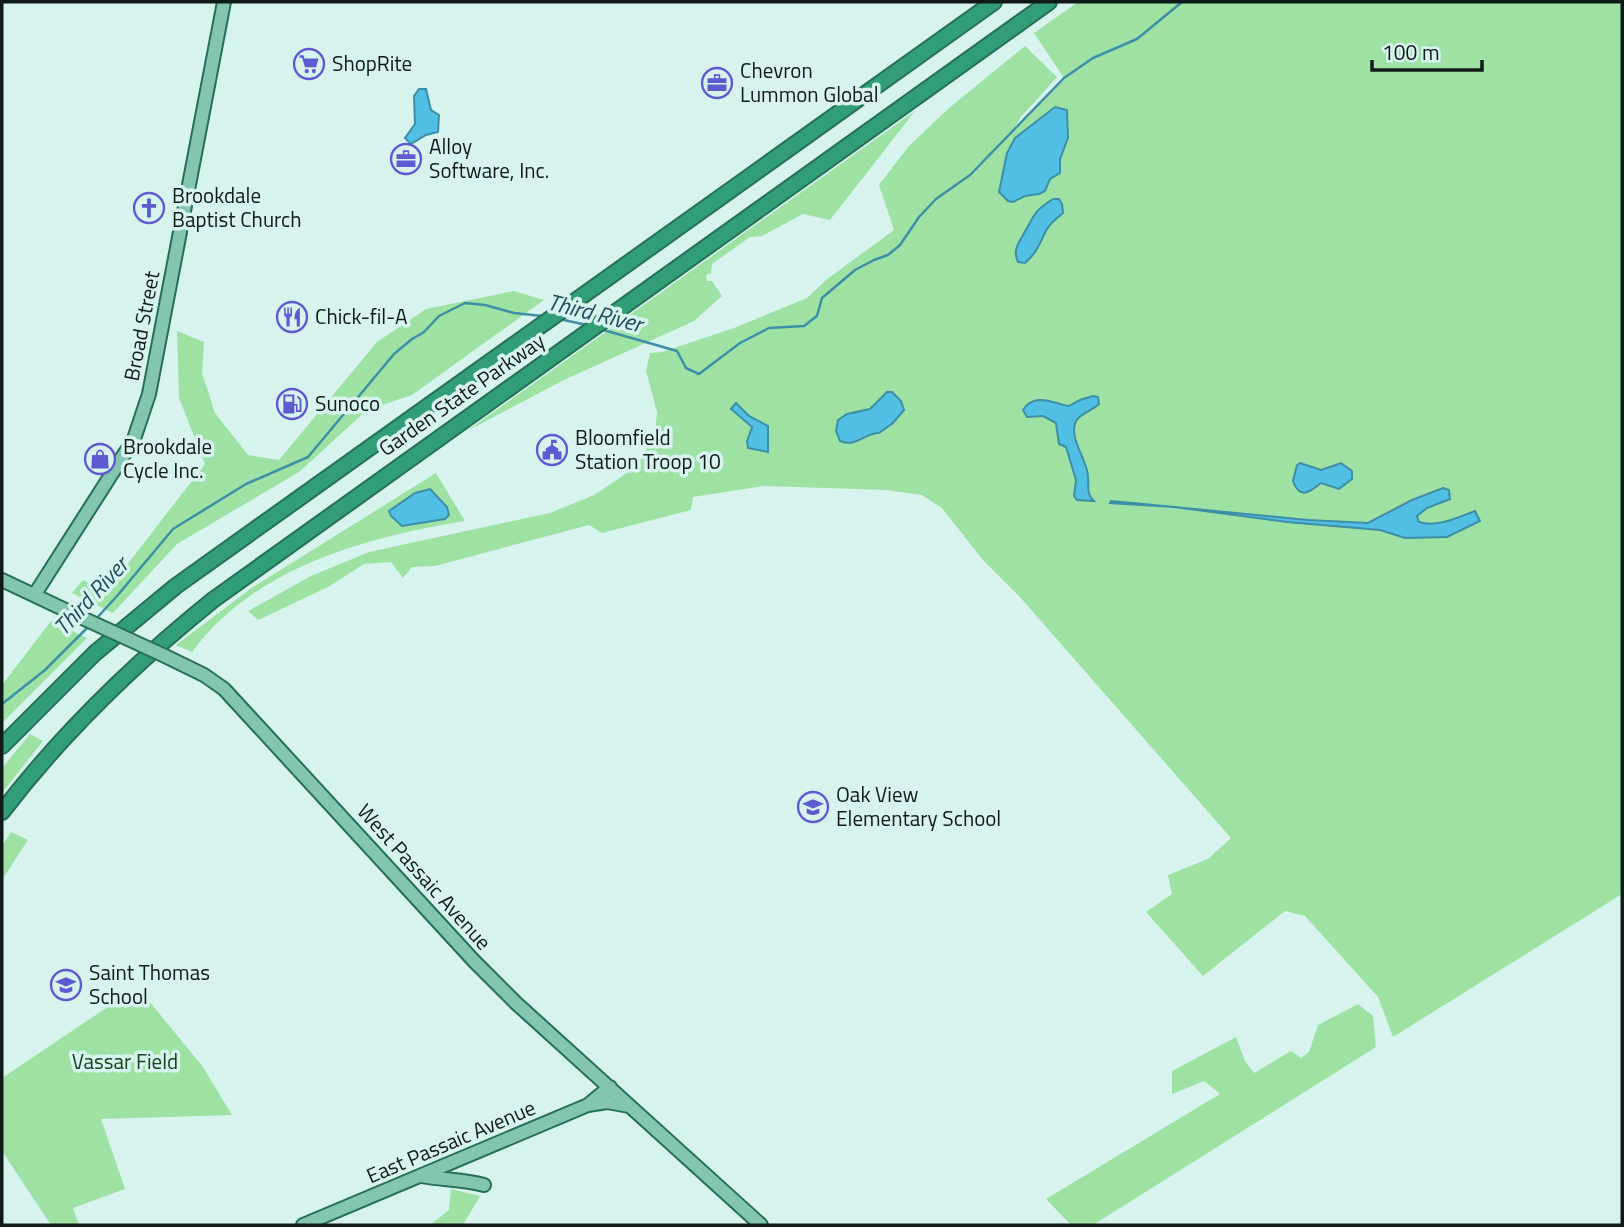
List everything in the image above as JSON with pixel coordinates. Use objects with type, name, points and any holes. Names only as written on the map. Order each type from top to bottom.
[{"type":"highway","name":"Garden State Parkway","points":[[2,746],[96,653],[176,586],[994,2]]},
{"type":"highway","name":"Garden State Parkway","points":[[2,812],[74,727],[171,634],[257,568],[1049,2]]},
{"type":"main road","name":"Broad Street","points":[[35,594],[125,456],[141,423],[149,394],[223,2]]},
{"type":"main road","points":[[2,580],[35,594]]},
{"type":"main road","name":"West Passaic Avenue","points":[[35,594],[204,675],[224,689],[474,961],[516,1003],[761,1225]]},
{"type":"main road","name":"East Passaic Avenue","points":[[303,1225],[588,1105],[610,1087]]},
{"type":"main road","points":[[588,1105],[607,1102],[631,1107]]},
{"type":"main road","points":[[420,1176],[471,1181],[484,1185]]},
{"type":"green space","points":[[1078,2],[1622,2],[1622,894],[1393,1037],[1378,997],[1305,916],[1285,911],[1203,976],[1146,912],[1172,894],[1168,875],[1208,859],[1231,838],[1019,596],[982,559],[942,508],[922,495],[886,490],[764,486],[693,497],[691,510],[602,533],[589,525],[435,566],[412,567],[403,578],[391,562],[364,564],[328,587],[258,620],[248,611],[311,576],[369,552],[550,513],[594,495],[636,467],[655,434],[657,412],[646,371],[650,353],[662,352],[734,328],[807,298],[826,280],[894,230],[879,185],[908,147],[949,108],[1025,46],[1057,77],[1021,117],[1011,133],[1064,78],[1034,33]]},
{"type":"green space","points":[[915,111],[830,220],[803,214],[762,236],[750,237],[712,264],[711,273],[706,275],[707,281],[712,281],[722,296],[694,321],[564,380],[467,431]]},
{"type":"green space","points":[[514,291],[544,300],[412,395],[367,410],[299,472],[177,544],[113,613],[72,593],[83,580],[106,592],[205,464],[179,398],[177,331],[204,342],[202,373],[215,413],[248,455],[279,460],[377,342],[426,309]]},
{"type":"green space","points":[[436,473],[465,521],[390,536],[315,561],[280,577],[247,598],[218,623],[192,652],[176,645],[253,587]]},
{"type":"green space","points":[[51,621],[87,638],[2,723],[2,685]]},
{"type":"green space","points":[[30,734],[43,741],[2,793],[2,768]]},
{"type":"green space","points":[[11,832],[28,840],[2,880],[2,846]]},
{"type":"green space","name":"Vassar Field","points":[[130,992],[149,1001],[203,1067],[232,1115],[101,1119],[125,1189],[73,1208],[79,1225],[51,1225],[2,1151],[2,1078]]},
{"type":"green space","points":[[1358,1004],[1373,1016],[1376,1047],[1093,1225],[1071,1225],[1046,1199],[1220,1094],[1204,1081],[1172,1094],[1172,1071],[1236,1037],[1245,1061],[1254,1073],[1291,1051],[1301,1058],[1309,1052],[1318,1025]]},
{"type":"green space","points":[[451,1189],[480,1196],[463,1225],[430,1225],[449,1210]]},
{"type":"water","points":[[419,89],[426,89],[431,110],[439,115],[438,132],[426,135],[411,144],[405,138],[415,124],[414,96]]},
{"type":"water","points":[[1055,107],[1067,110],[1068,138],[1060,159],[1060,173],[1050,179],[1045,191],[1013,202],[1008,201],[999,192],[1007,153],[1015,138]]},
{"type":"water","points":[[1053,199],[1059,199],[1063,213],[1048,227],[1029,259],[1025,263],[1018,262],[1017,245],[1037,211]]},
{"type":"water","points":[[887,392],[892,392],[901,401],[904,410],[893,423],[879,433],[855,442],[840,441],[836,431],[838,420],[847,414],[870,409]]},
{"type":"water","points":[[1093,396],[1098,397],[1099,404],[1076,421],[1074,434],[1087,469],[1089,493],[1094,501],[1077,500],[1074,496],[1076,480],[1066,447],[1059,444],[1056,423],[1043,416],[1027,417],[1023,410],[1038,400],[1069,406]]},
{"type":"water","points":[[736,403],[749,416],[768,426],[768,452],[748,448],[747,441],[752,427],[731,409]]},
{"type":"water","points":[[1300,463],[1321,470],[1341,463],[1352,471],[1352,479],[1339,489],[1321,483],[1302,493],[1293,481]]},
{"type":"water","points":[[1443,488],[1449,490],[1450,499],[1427,508],[1417,516],[1419,522],[1440,523],[1475,511],[1480,521],[1447,537],[1405,538],[1380,530],[1287,522],[1174,507],[1110,503],[1111,501],[1133,503],[1308,520],[1368,523],[1412,500]]},
{"type":"water","points":[[430,489],[447,507],[449,515],[445,519],[402,526],[391,516],[389,511],[415,493]]},
{"type":"waterway","name":"Third River","points":[[600,329],[677,351],[686,368],[699,374],[740,343],[769,328],[804,326],[817,316],[822,298],[855,270],[888,255],[900,245],[919,217],[936,199],[970,175],[1064,78],[1093,58],[1137,39],[1182,2]]},
{"type":"waterway","name":"Third River","points":[[95,620],[173,529],[246,484],[308,457],[394,354],[424,332],[439,316],[465,303],[542,316]]},
{"type":"waterway","name":"Third River","points":[[559,319],[587,325]]},
{"type":"waterway","name":"Third River","points":[[2,704],[45,670],[90,625]]},
{"type":"place","name":"ShopRite","points":[[309,64]]},
{"type":"place","name":"Chevron Lummon Global","points":[[717,83]]},
{"type":"place","name":"Alloy Software, Inc.","points":[[406,159]]},
{"type":"place","name":"Brookdale Baptist Church","points":[[149,208]]},
{"type":"place","name":"Chick-fil-A","points":[[292,317]]},
{"type":"place","name":"Sunoco","points":[[292,404]]},
{"type":"place","name":"Bloomfield Station Troop 10","points":[[552,450]]},
{"type":"place","name":"Brookdale Cycle Inc.","points":[[100,459]]},
{"type":"place","name":"Oak View Elementary School","points":[[813,807]]},
{"type":"place","name":"Saint Thomas School","points":[[66,985]]}]
